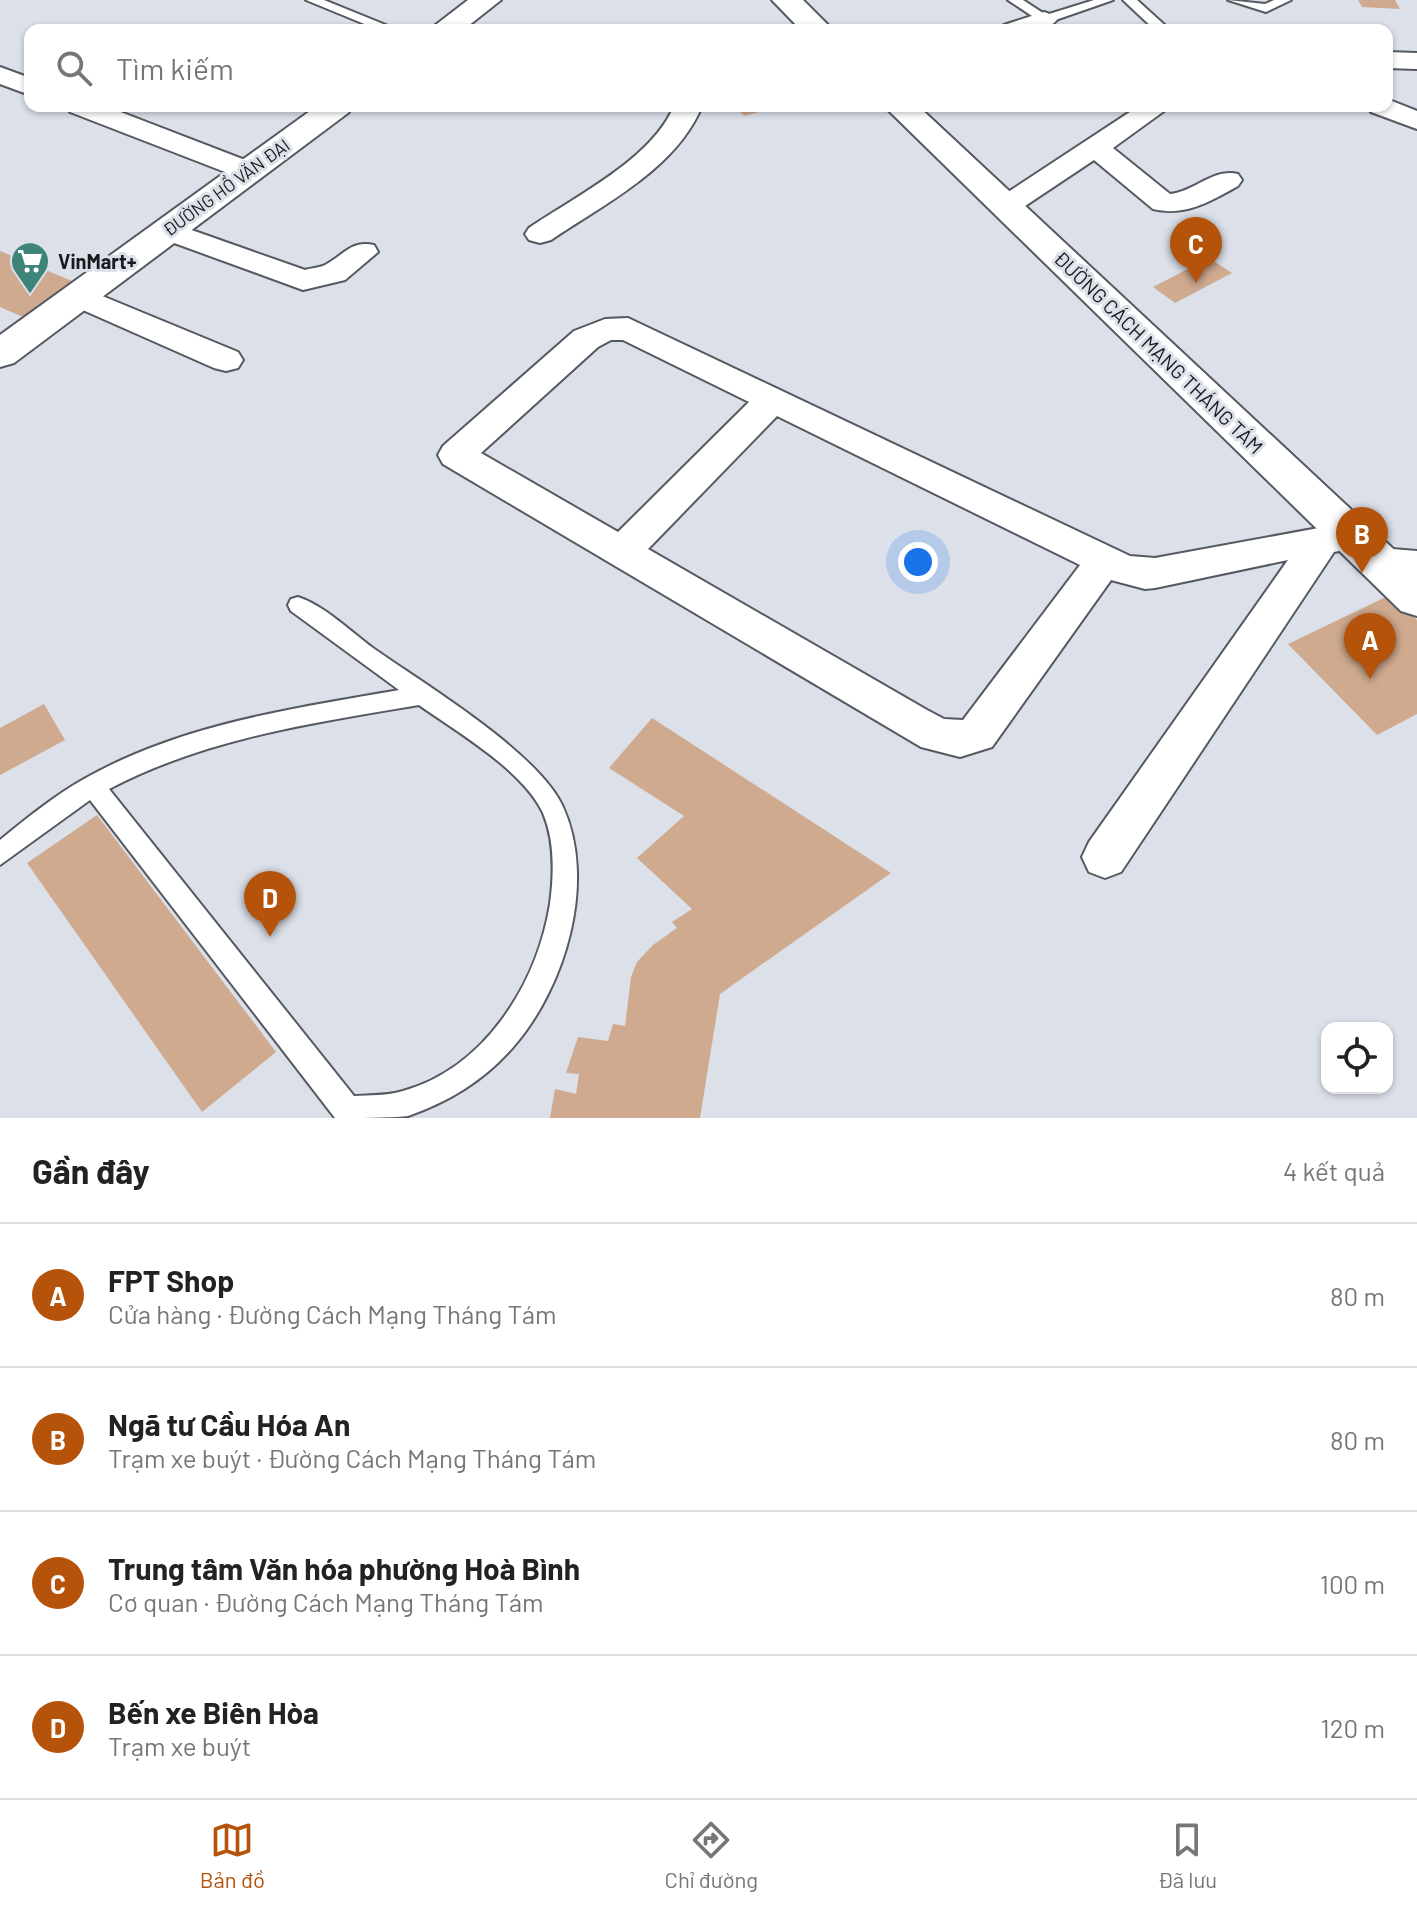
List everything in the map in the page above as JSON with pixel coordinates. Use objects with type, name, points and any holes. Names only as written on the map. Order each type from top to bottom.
[{"type":"main road","points":[[453,24],[487,0]]},
{"type":"main road","points":[[786,0],[812,24]]},
{"type":"main road","name":"ĐƯỜNG HỒ VĂN ĐẠI","points":[[0,354],[329,112]]},
{"type":"main road","name":"ĐƯỜNG CÁCH MẠNG THÁNG TÁM","points":[[906,112],[1006,206],[1337,537],[1398,564],[1417,598]]},
{"type":"street","points":[[1032,24],[1044,20]]},
{"type":"street","points":[[1393,60],[1417,61]]},
{"type":"street","points":[[0,75],[24,85]]},
{"type":"street","points":[[1393,111],[1417,121]]},
{"type":"street","points":[[96,112],[248,171]]},
{"type":"street","points":[[540,234],[649,158],[669,139],[686,112]]},
{"type":"street","points":[[1006,206],[1148,112]]},
{"type":"street","points":[[1095,147],[1163,203],[1188,201],[1228,180]]},
{"type":"street","points":[[166,230],[294,279],[314,279],[334,273],[363,252]]},
{"type":"street","points":[[78,296],[226,360]]},
{"type":"street","points":[[1104,561],[977,734],[965,739],[947,739],[912,723],[456,455],[586,339],[605,330],[628,329],[1104,561],[1145,574],[1337,537]]},
{"type":"street","points":[[621,553],[773,399]]},
{"type":"street","points":[[1105,857],[1337,537]]},
{"type":"lane","points":[[312,0],[375,24]]},
{"type":"lane","points":[[1014,0],[1044,20],[1107,0]]},
{"type":"lane","points":[[1129,0],[1155,24]]},
{"type":"lane","points":[[1234,0],[1266,8],[1285,0]]},
{"type":"lane","points":[[93,786],[348,1114],[406,1105],[452,1083],[479,1063],[515,1024],[540,982],[563,901],[566,851],[553,811],[540,791],[500,751],[298,605]]},
{"type":"lane","points":[[0,854],[93,786],[133,766],[234,731],[423,695]]},
{"type":"building","points":[[1358,0],[1395,0],[1400,9],[1362,7]]},
{"type":"building","name":"VinMart+","points":[[0,251],[72,281],[23,317],[0,307]]},
{"type":"building","points":[[1209,258],[1232,273],[1175,303],[1153,287]]},
{"type":"building","points":[[1390,595],[1417,620],[1417,714],[1377,735],[1288,644]]},
{"type":"building","points":[[44,704],[65,740],[0,775],[0,728]]},
{"type":"building","points":[[652,718],[891,873],[720,994],[700,1118],[550,1118],[555,1089],[576,1094],[579,1074],[566,1073],[578,1037],[608,1041],[613,1024],[625,1026],[631,977],[637,962],[653,945],[677,928],[672,922],[692,909],[637,858],[684,816],[609,768]]},
{"type":"building","points":[[97,815],[276,1052],[202,1112],[27,863]]},
{"type":"place","name":"Trung tâm Văn hóa phường Hoà Bình","points":[[1196,283]]},
{"type":"place","name":"VinMart+","points":[[30,295]]},
{"type":"place","name":"Ngã tư Cầu Hóa An","points":[[1362,573]]},
{"type":"place","name":"FPT Shop","points":[[1370,679]]},
{"type":"place","name":"Bến xe Biên Hòa","points":[[270,937]]}]
